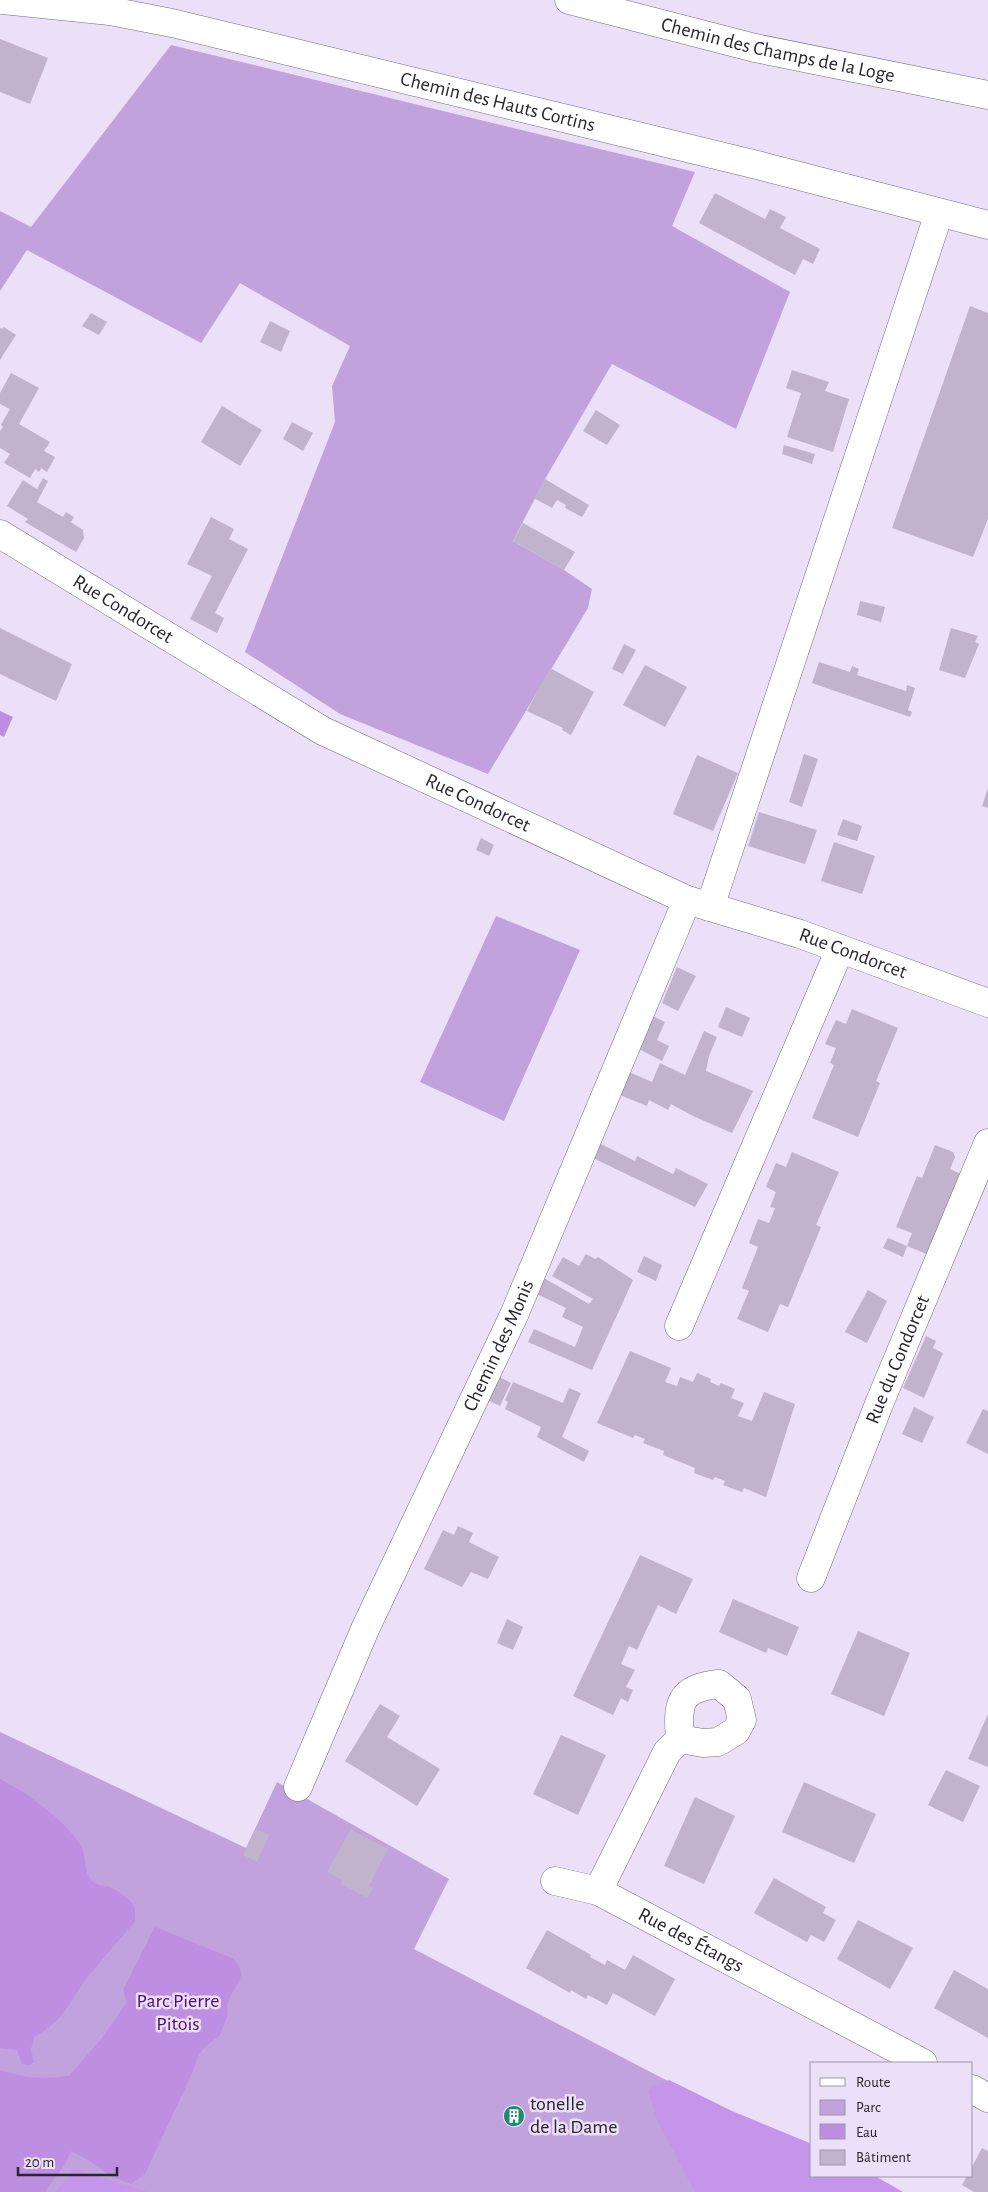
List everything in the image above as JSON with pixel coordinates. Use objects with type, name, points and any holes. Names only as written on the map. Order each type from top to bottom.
[{"type":"street","name":"Chemin des Hauts Cortins","points":[[3,0],[110,11],[172,23],[766,166],[988,225]]},
{"type":"street","name":"Chemin des Champs de la Loge","points":[[569,0],[755,48],[988,95]]},
{"type":"street","name":"Chemin des Monis","points":[[298,1787],[366,1627],[514,1315],[698,903],[938,213]]},
{"type":"street","name":"Rue Condorcet","points":[[0,534],[322,731],[698,903],[800,934],[988,1003]]},
{"type":"street","points":[[679,1326],[840,949]]},
{"type":"street","name":"Rue du Condorcet","points":[[811,1578],[879,1404],[988,1143]]},
{"type":"street","points":[[598,1891],[673,1746]]},
{"type":"street","name":"Rue des Étangs","points":[[555,1881],[598,1891],[921,2062]]},
{"type":"street","points":[[973,2090],[988,2098]]},
{"type":"green space","points":[[171,45],[695,172],[672,226],[790,292],[736,429],[612,364],[545,479],[513,541],[564,570],[592,589],[588,608],[488,774],[340,714],[245,652],[335,422],[332,386],[350,346],[240,283],[201,343],[27,250],[0,291],[0,211],[31,227]]},
{"type":"green space","points":[[496,916],[580,950],[504,1121],[420,1082]]},
{"type":"green space","name":"Parc Pierre Pitois","points":[[0,1732],[246,1848],[277,1782],[449,1879],[414,1949],[810,2155],[810,2177],[880,2192],[0,2192]]},
{"type":"shaded area","points":[[669,2080],[732,2111],[810,2143],[810,2177],[877,2177],[903,2192],[695,2192],[657,2120],[648,2090]]},
{"type":"shaded area","points":[[74,2169],[147,2192],[56,2192]]},
{"type":"water","points":[[0,711],[13,717],[4,737],[0,735]]},
{"type":"water","points":[[0,1779],[22,1791],[57,1818],[76,1838],[82,1848],[87,1873],[92,1881],[98,1885],[110,1887],[120,1892],[132,1903],[135,1909],[135,1921],[90,1974],[60,2017],[45,2031],[34,2037],[31,2049],[34,2062],[30,2065],[22,2064],[17,2050],[0,2048]]},
{"type":"water","points":[[155,1927],[232,1958],[241,1974],[228,2002],[227,2016],[220,2035],[200,2053],[145,2174],[131,2184],[110,2176],[90,2161],[71,2151],[65,2164],[45,2192],[0,2192],[0,2070],[34,2078],[69,2076],[102,2038],[127,2002],[123,1990]]},
{"type":"building","points":[[0,39],[48,58],[30,104],[0,92]]},
{"type":"building","points":[[715,193],[765,219],[770,209],[786,217],[780,228],[820,249],[813,264],[803,259],[795,275],[699,223]]},
{"type":"building","points":[[970,306],[988,313],[988,519],[973,557],[892,528]]},
{"type":"building","points":[[91,313],[107,322],[99,335],[82,326]]},
{"type":"building","points":[[270,321],[290,331],[281,352],[260,342]]},
{"type":"building","points":[[4,327],[16,335],[0,360],[0,328]]},
{"type":"building","points":[[792,370],[829,382],[825,391],[849,399],[833,452],[787,437],[801,393],[786,388]]},
{"type":"building","points":[[11,373],[39,388],[19,424],[50,442],[44,451],[55,457],[47,472],[41,468],[39,472],[35,469],[30,478],[4,463],[10,454],[0,448],[0,431],[3,427],[1,425],[10,409],[0,404],[0,393]]},
{"type":"building","points":[[222,406],[262,430],[240,466],[201,442]]},
{"type":"building","points":[[596,410],[620,425],[607,445],[583,431]]},
{"type":"building","points":[[292,422],[313,433],[303,451],[283,439]]},
{"type":"building","points":[[784,445],[815,454],[812,464],[782,454]]},
{"type":"building","points":[[43,478],[48,481],[37,502],[63,517],[66,512],[74,517],[71,522],[83,530],[84,538],[76,552],[25,522],[28,519],[7,506],[23,480],[37,489]]},
{"type":"building","points":[[545,479],[589,505],[582,517],[565,508],[566,505],[557,500],[552,508],[534,498]]},
{"type":"building","points":[[211,517],[234,529],[229,539],[248,549],[215,613],[224,618],[217,633],[190,619],[212,576],[187,564]]},
{"type":"building","points":[[523,523],[575,552],[564,570],[513,541]]},
{"type":"building","points":[[860,601],[885,607],[881,622],[857,615]]},
{"type":"building","points":[[0,628],[72,664],[56,701],[0,674]]},
{"type":"building","points":[[951,628],[978,636],[975,642],[979,644],[965,678],[939,670]]},
{"type":"building","points":[[624,644],[636,650],[623,674],[612,669]]},
{"type":"building","points":[[819,662],[850,672],[852,666],[859,669],[857,675],[906,691],[907,685],[915,688],[908,710],[912,712],[910,717],[812,683]]},
{"type":"building","points":[[645,665],[687,687],[665,727],[623,705]]},
{"type":"building","points":[[550,668],[594,692],[571,735],[562,730],[563,728],[527,711]]},
{"type":"building","points":[[804,754],[818,759],[802,807],[789,802]]},
{"type":"building","points":[[697,755],[738,773],[713,831],[673,814]]},
{"type":"building","points":[[988,788],[988,808],[982,806]]},
{"type":"building","points":[[759,812],[817,830],[805,864],[748,846]]},
{"type":"building","points":[[843,819],[862,826],[857,841],[837,835]]},
{"type":"building","points":[[481,838],[494,845],[489,856],[476,850]]},
{"type":"building","points":[[834,842],[875,856],[862,894],[821,881]]},
{"type":"building","points":[[677,967],[696,976],[678,1011],[662,1003]]},
{"type":"building","points":[[726,1007],[750,1018],[742,1037],[718,1027]]},
{"type":"building","points":[[852,1009],[898,1028],[876,1081],[880,1083],[858,1137],[812,1118],[834,1065],[830,1063],[836,1048],[825,1044],[836,1020],[846,1024]]},
{"type":"building","points":[[653,1016],[665,1022],[657,1040],[669,1046],[662,1061],[639,1049]]},
{"type":"building","points":[[704,1031],[717,1037],[709,1056],[706,1071],[753,1091],[732,1133],[671,1104],[668,1110],[649,1100],[647,1106],[620,1095],[629,1072],[652,1082],[660,1063],[685,1075]]},
{"type":"building","points":[[599,1143],[635,1161],[637,1156],[673,1174],[676,1168],[708,1184],[695,1207],[593,1158]]},
{"type":"building","points":[[935,1145],[953,1152],[955,1157],[950,1169],[966,1176],[929,1255],[907,1246],[912,1233],[896,1227],[917,1176],[922,1178]]},
{"type":"building","points":[[792,1152],[839,1172],[816,1225],[821,1227],[788,1307],[780,1304],[768,1332],[737,1319],[749,1291],[742,1288],[758,1247],[749,1243],[758,1219],[769,1223],[775,1208],[770,1207],[776,1192],[766,1187],[776,1163],[786,1167]]},
{"type":"building","points":[[888,1238],[907,1246],[903,1257],[883,1248]]},
{"type":"building","points":[[586,1254],[595,1259],[598,1257],[633,1280],[592,1370],[528,1342],[534,1329],[575,1347],[583,1327],[562,1317],[566,1308],[535,1293],[542,1277],[589,1304],[593,1299],[552,1276],[563,1257],[579,1266]]},
{"type":"building","points":[[644,1256],[662,1265],[656,1281],[637,1272]]},
{"type":"building","points":[[868,1290],[887,1301],[867,1343],[845,1332]]},
{"type":"building","points":[[926,1336],[936,1341],[933,1348],[943,1353],[924,1398],[903,1388]]},
{"type":"building","points":[[630,1351],[671,1368],[665,1382],[677,1386],[680,1377],[693,1382],[697,1373],[711,1379],[710,1382],[719,1386],[721,1383],[735,1389],[731,1398],[744,1403],[738,1416],[752,1421],[764,1392],[795,1404],[766,1497],[744,1488],[742,1492],[723,1485],[725,1481],[715,1477],[713,1480],[694,1473],[695,1468],[663,1455],[664,1451],[643,1443],[645,1439],[635,1435],[633,1438],[597,1423]]},
{"type":"building","points":[[498,1376],[511,1383],[500,1406],[487,1400]]},
{"type":"building","points":[[513,1382],[563,1403],[569,1388],[581,1393],[562,1437],[589,1451],[584,1462],[537,1437],[541,1427],[505,1409],[508,1402],[505,1400]]},
{"type":"building","points":[[914,1407],[934,1417],[922,1443],[902,1434]]},
{"type":"building","points":[[983,1409],[988,1411],[988,1454],[966,1443]]},
{"type":"building","points":[[458,1526],[473,1533],[469,1542],[499,1557],[488,1579],[471,1572],[462,1587],[424,1569],[443,1530],[454,1535]]},
{"type":"building","points":[[640,1555],[693,1579],[676,1614],[658,1605],[637,1650],[629,1646],[621,1664],[635,1670],[626,1687],[633,1690],[628,1702],[621,1698],[613,1715],[573,1696]]},
{"type":"building","points":[[733,1599],[799,1627],[787,1656],[768,1648],[766,1653],[719,1632]]},
{"type":"building","points":[[507,1619],[523,1627],[513,1650],[497,1643]]},
{"type":"building","points":[[858,1631],[910,1653],[884,1716],[831,1694]]},
{"type":"building","points":[[380,1704],[400,1716],[387,1737],[440,1769],[417,1806],[345,1761]]},
{"type":"building","points":[[988,1714],[988,1767],[968,1759]]},
{"type":"building","points":[[561,1735],[606,1755],[578,1815],[533,1794]]},
{"type":"building","points":[[946,1770],[980,1786],[963,1822],[928,1805]]},
{"type":"building","points":[[804,1782],[876,1814],[854,1863],[782,1832]]},
{"type":"building","points":[[695,1797],[735,1816],[704,1884],[664,1866]]},
{"type":"building","points":[[256,1829],[269,1835],[257,1862],[243,1855]]},
{"type":"building","points":[[351,1829],[388,1849],[369,1886],[373,1888],[367,1898],[341,1884],[342,1880],[327,1872]]},
{"type":"building","points":[[774,1878],[826,1907],[823,1913],[836,1920],[824,1942],[811,1935],[807,1942],[754,1913]]},
{"type":"building","points":[[858,1920],[913,1948],[890,1989],[837,1959]]},
{"type":"building","points":[[547,1930],[605,1965],[607,1960],[625,1970],[633,1955],[675,1979],[655,2016],[613,1993],[607,2005],[588,1995],[586,1999],[571,1990],[570,1993],[526,1968]]},
{"type":"building","points":[[954,1970],[988,1989],[988,2038],[934,2008]]},
{"type":"building","name":"tonelle de la Dame","points":[[516,2106],[525,2113],[522,2123],[512,2127],[504,2120],[506,2109]]},
{"type":"building","points":[[982,2148],[988,2151],[988,2192],[974,2192],[962,2185],[966,2177],[973,2177],[973,2165]]},
{"type":"place","name":"tonelle de la Dame","points":[[514,2116]]}]
